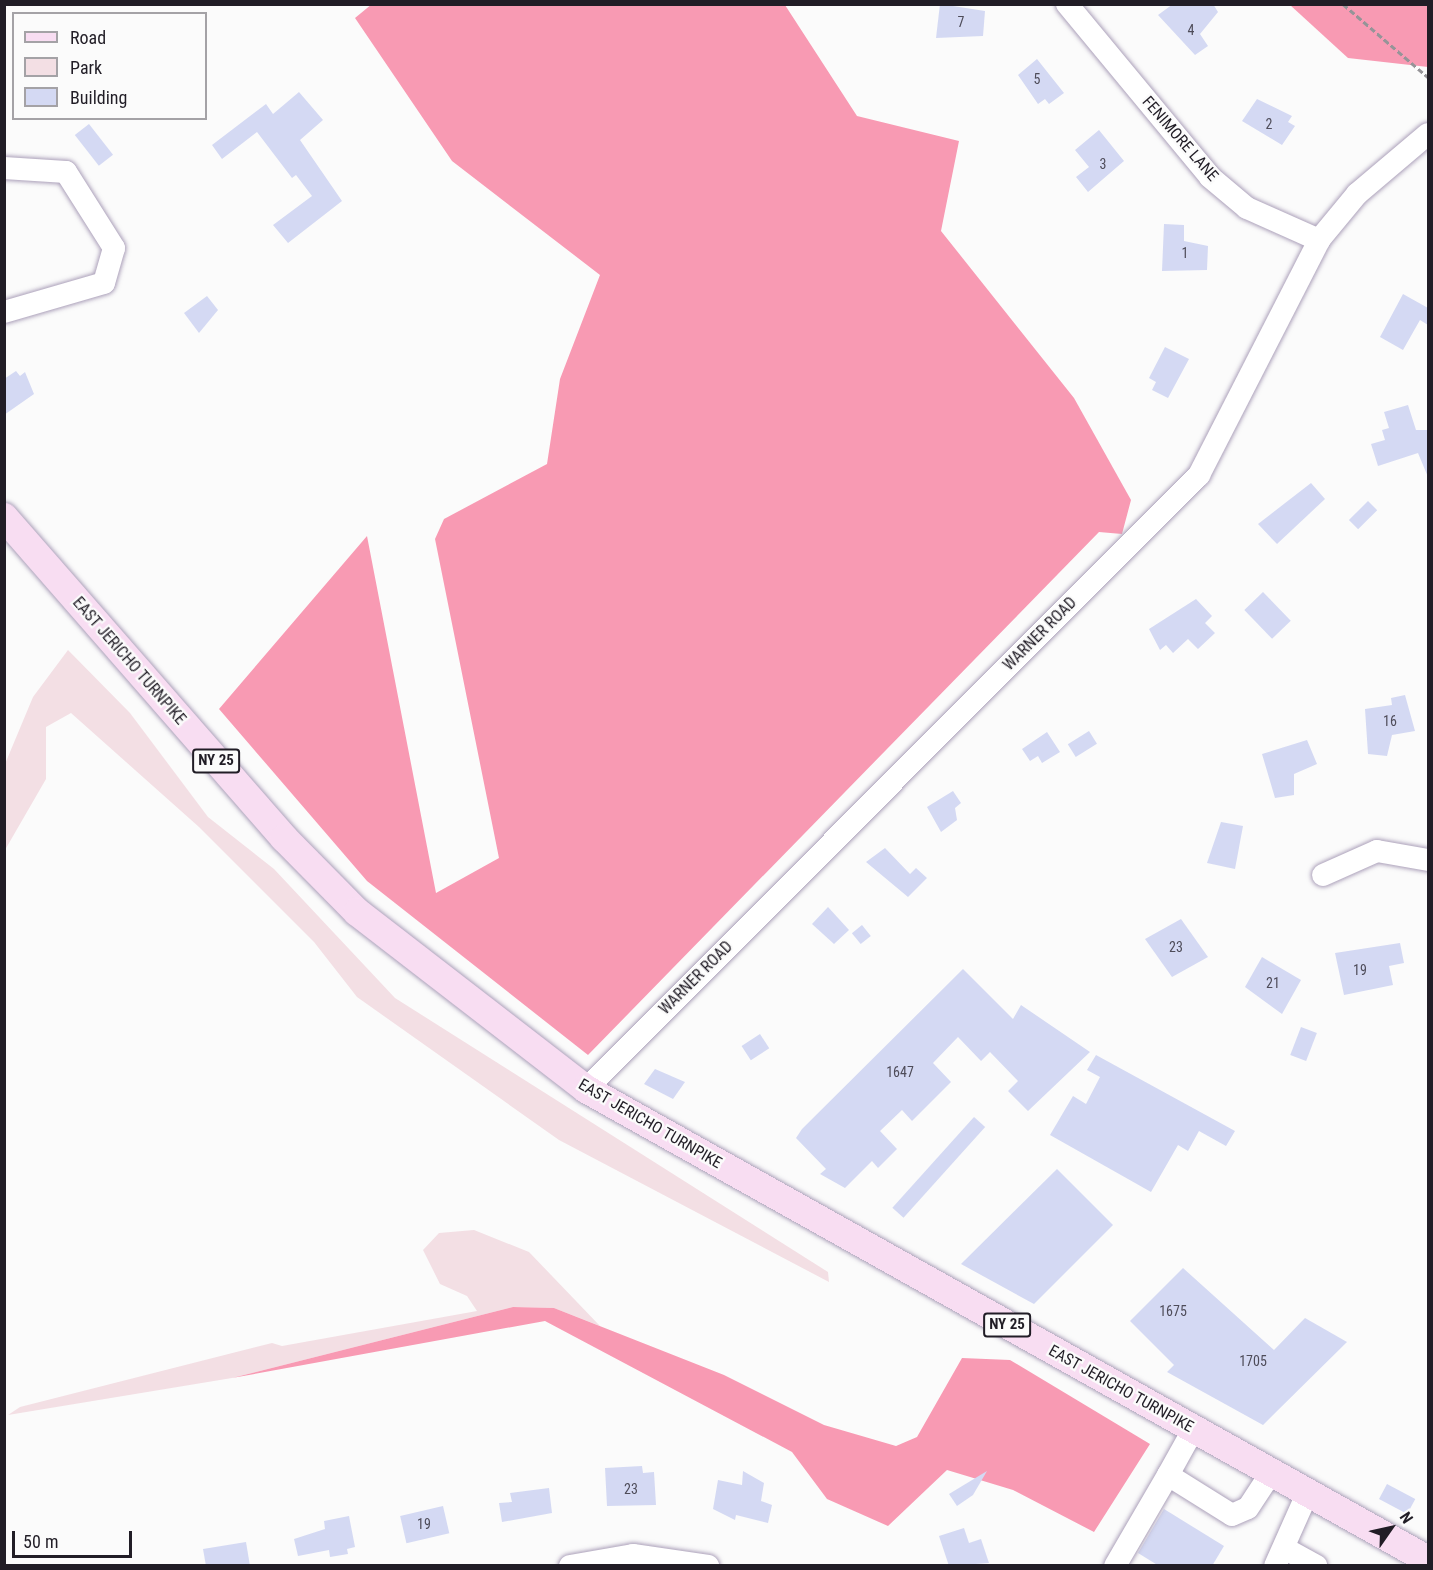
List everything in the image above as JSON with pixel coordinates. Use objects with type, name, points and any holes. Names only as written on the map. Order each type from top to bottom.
[{"type":"main road","name":"EAST JERICHO TURNPIKE","points":[[4,517],[276,830],[357,912],[586,1089],[1428,1560]]},
{"type":"street","name":"FENIMORE LANE","points":[[1067,4],[1210,177],[1247,208],[1319,240]]},
{"type":"street","name":"WARNER ROAD","points":[[586,1089],[1200,475],[1319,240],[1357,194],[1428,134]]},
{"type":"street","points":[[4,168],[66,172],[114,248],[104,283],[4,312]]},
{"type":"street","points":[[1323,875],[1377,851],[1428,860]]},
{"type":"street","points":[[1115,1566],[1193,1430]]},
{"type":"street","points":[[1168,1475],[1232,1515],[1248,1508],[1271,1473]]},
{"type":"street","points":[[1307,1494],[1285,1536],[1280,1557],[1316,1566]]},
{"type":"street","points":[[570,1566],[633,1555],[708,1566]]},
{"type":"path","points":[[1343,4],[1428,75]]},
{"type":"green space","points":[[68,650],[130,713],[208,817],[274,869],[395,998],[828,1272],[829,1282],[559,1140],[357,997],[314,942],[199,827],[71,713],[46,727],[46,779],[5,850],[5,764],[33,697]]},
{"type":"green space","points":[[474,1230],[529,1252],[600,1326],[554,1308],[513,1307],[232,1378],[8,1415],[20,1407],[272,1343],[282,1346],[477,1311],[467,1296],[440,1284],[423,1250],[439,1233]]},
{"type":"shaded area","points":[[372,4],[785,5],[857,116],[959,141],[941,231],[1074,398],[1131,500],[1122,534],[1099,532],[588,1055],[367,881],[219,709],[367,536],[436,893],[499,858],[435,539],[444,519],[547,464],[560,379],[600,275],[452,161],[355,18]]},
{"type":"shaded area","points":[[1290,5],[1428,5],[1428,67],[1348,58]]},
{"type":"shaded area","points":[[513,1307],[554,1308],[724,1375],[824,1425],[896,1446],[917,1437],[962,1358],[1010,1360],[1150,1444],[1094,1532],[1013,1490],[947,1470],[888,1526],[827,1499],[792,1452],[545,1321],[232,1378]]},
{"type":"building","points":[[940,4],[985,11],[983,36],[936,38]]},
{"type":"building","points":[[1173,4],[1213,4],[1218,12],[1200,34],[1208,46],[1195,55],[1158,15]]},
{"type":"building","points":[[1037,59],[1064,93],[1049,104],[1045,99],[1038,104],[1018,75]]},
{"type":"building","points":[[299,92],[323,120],[300,140],[342,201],[288,243],[273,225],[312,196],[296,175],[292,178],[257,132],[222,159],[212,145],[266,104],[273,114]]},
{"type":"building","points":[[1257,99],[1292,116],[1288,122],[1295,126],[1282,145],[1242,121]]},
{"type":"building","points":[[89,124],[113,155],[99,166],[75,135]]},
{"type":"building","points":[[1099,130],[1124,161],[1088,192],[1076,177],[1089,167],[1075,150]]},
{"type":"building","points":[[1164,224],[1184,225],[1184,241],[1208,246],[1207,270],[1162,271]]},
{"type":"building","points":[[1403,294],[1428,308],[1428,325],[1420,320],[1403,350],[1380,337]]},
{"type":"building","points":[[207,296],[218,310],[199,333],[184,313]]},
{"type":"building","points":[[1165,347],[1189,359],[1168,398],[1152,390],[1156,382],[1149,378]]},
{"type":"building","points":[[16,371],[20,376],[25,372],[34,394],[4,415],[4,379]]},
{"type":"building","points":[[1408,405],[1416,430],[1428,430],[1428,477],[1418,453],[1378,466],[1371,444],[1385,440],[1382,430],[1389,428],[1384,412]]},
{"type":"building","points":[[1311,483],[1325,499],[1277,544],[1258,524]]},
{"type":"building","points":[[1368,501],[1377,510],[1358,529],[1349,520]]},
{"type":"building","points":[[1263,592],[1291,621],[1272,639],[1244,610]]},
{"type":"building","points":[[1196,599],[1212,616],[1205,623],[1215,633],[1198,649],[1188,639],[1173,653],[1166,645],[1160,650],[1149,629]]},
{"type":"building","points":[[1405,695],[1415,731],[1392,735],[1387,756],[1368,754],[1365,709],[1392,705],[1391,698]]},
{"type":"building","points":[[1089,731],[1097,744],[1076,757],[1068,744]]},
{"type":"building","points":[[1047,732],[1060,752],[1042,763],[1038,756],[1030,761],[1022,749]]},
{"type":"building","points":[[1307,740],[1317,764],[1294,774],[1294,795],[1275,798],[1262,754]]},
{"type":"building","points":[[953,791],[961,803],[955,808],[957,820],[941,832],[927,807]]},
{"type":"building","points":[[1221,822],[1243,826],[1235,869],[1207,863]]},
{"type":"building","points":[[885,848],[910,874],[916,868],[927,878],[908,897],[866,862]]},
{"type":"building","points":[[828,907],[849,930],[834,944],[812,924]]},
{"type":"building","points":[[1181,919],[1208,957],[1172,977],[1145,939]]},
{"type":"building","points":[[862,925],[871,936],[861,944],[852,933]]},
{"type":"building","points":[[1400,943],[1404,963],[1389,966],[1393,985],[1344,995],[1335,953]]},
{"type":"building","points":[[1262,957],[1301,980],[1282,1014],[1245,987]]},
{"type":"building","points":[[963,969],[1013,1019],[1021,1005],[1090,1052],[1028,1111],[1008,1091],[1018,1081],[990,1052],[981,1061],[958,1037],[933,1063],[951,1082],[912,1121],[902,1110],[880,1131],[897,1149],[878,1168],[872,1161],[845,1188],[820,1174],[826,1169],[796,1138],[802,1129]]},
{"type":"building","points":[[1301,1027],[1317,1033],[1306,1061],[1290,1055]]},
{"type":"building","points":[[760,1034],[769,1048],[751,1060],[742,1046]]},
{"type":"building","points":[[1096,1055],[1235,1131],[1226,1146],[1199,1131],[1188,1151],[1178,1145],[1151,1192],[1050,1135],[1073,1096],[1086,1104],[1100,1077],[1087,1070]]},
{"type":"building","points":[[655,1069],[685,1082],[673,1099],[644,1084]]},
{"type":"building","points":[[974,1117],[985,1127],[904,1218],[892,1208]]},
{"type":"building","points":[[1057,1169],[1113,1225],[1034,1304],[961,1264]]},
{"type":"building","points":[[1183,1268],[1274,1350],[1305,1318],[1347,1342],[1263,1425],[1167,1372],[1174,1365],[1130,1321]]},
{"type":"building","points":[[642,1466],[643,1473],[654,1472],[656,1505],[607,1506],[605,1468]]},
{"type":"building","points":[[743,1471],[764,1483],[761,1501],[772,1505],[768,1523],[736,1515],[735,1520],[713,1509],[718,1480],[742,1485]]},
{"type":"building","points":[[987,1471],[973,1495],[957,1506],[949,1494]]},
{"type":"building","points":[[1387,1484],[1415,1499],[1407,1514],[1379,1499]]},
{"type":"building","points":[[549,1488],[552,1513],[502,1522],[499,1503],[512,1502],[510,1493]]},
{"type":"building","points":[[443,1506],[449,1533],[406,1543],[400,1516]]},
{"type":"building","points":[[1164,1509],[1224,1546],[1212,1566],[1159,1566],[1138,1553]]},
{"type":"building","points":[[349,1516],[355,1547],[347,1549],[348,1554],[330,1557],[329,1550],[298,1556],[294,1539],[325,1529],[324,1521]]},
{"type":"building","points":[[964,1528],[969,1543],[981,1539],[989,1563],[949,1566],[939,1536]]},
{"type":"building","points":[[246,1542],[250,1566],[206,1566],[203,1549]]}]
